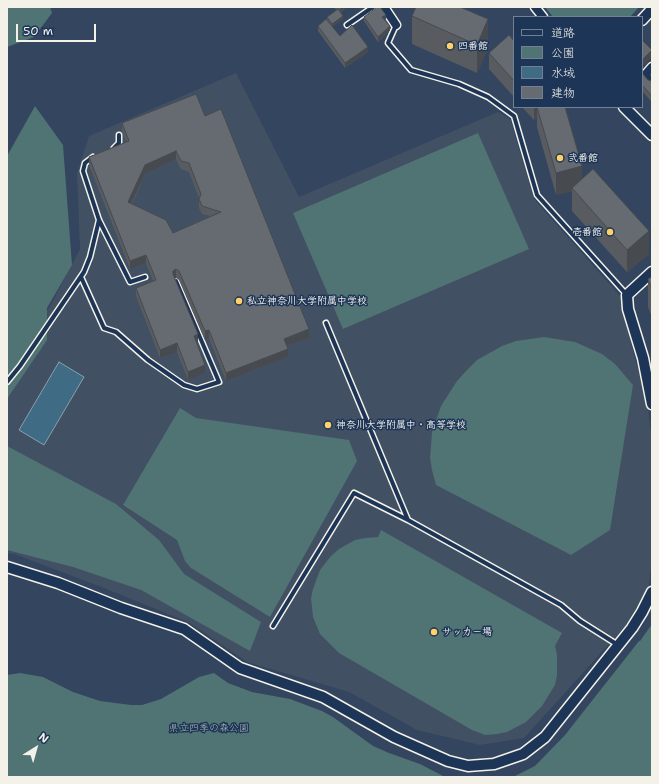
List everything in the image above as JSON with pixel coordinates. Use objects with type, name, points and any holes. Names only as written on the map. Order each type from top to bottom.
[{"type":"street","points":[[384,7],[396,25]]},
{"type":"street","points":[[534,7],[542,16]]},
{"type":"street","points":[[643,19],[652,9]]},
{"type":"street","points":[[652,67],[645,74],[652,82]]},
{"type":"street","points":[[625,108],[652,135]]},
{"type":"street","points":[[652,272],[627,295],[628,309],[643,358],[652,404]]},
{"type":"street","points":[[7,567],[184,629],[240,668],[323,697],[394,737],[448,762],[468,766],[494,764],[523,754],[545,737],[632,628],[652,592]]},
{"type":"lane","points":[[347,25],[373,7]]},
{"type":"lane","points":[[396,25],[388,43],[411,70],[459,84],[488,97],[514,116],[537,195],[627,295]]},
{"type":"lane","points":[[109,151],[120,143],[119,135]]},
{"type":"lane","points":[[96,156],[84,163],[84,171],[99,220],[130,282],[145,277]]},
{"type":"lane","points":[[7,382],[20,366],[84,272],[90,256],[99,220]]},
{"type":"lane","points":[[80,277],[104,328],[116,332],[148,360],[184,385],[197,389],[219,382],[176,281]]},
{"type":"lane","points":[[326,323],[408,520]]},
{"type":"lane","points":[[273,626],[354,492],[408,520],[561,605],[580,621],[618,645]]},
{"type":"shaded area","name":"神奈川大学附属中・高等学校","points":[[236,73],[299,197],[498,112],[510,119],[534,199],[621,297],[624,317],[648,407],[652,442],[652,560],[649,585],[628,623],[524,738],[480,745],[417,730],[349,692],[247,662],[190,623],[104,588],[14,554],[7,553],[7,359],[17,350],[49,308],[80,249],[77,174],[89,136]]},
{"type":"green space","points":[[7,7],[50,7],[52,13],[34,37],[7,47]]},
{"type":"green space","points":[[545,7],[639,7],[631,16],[552,16]]},
{"type":"green space","points":[[35,106],[63,145],[72,265],[47,308],[47,340],[7,399],[7,156]]},
{"type":"green space","points":[[478,133],[529,249],[343,329],[293,213]]},
{"type":"green space","points":[[544,337],[575,342],[602,354],[615,364],[633,385],[610,530],[571,555],[436,485],[430,458],[432,432],[441,406],[457,381],[467,370],[477,360],[502,346],[516,341]]},
{"type":"green space","points":[[180,408],[196,418],[349,440],[357,461],[270,617],[191,568],[185,561],[177,540],[123,505]]},
{"type":"green space","points":[[7,446],[116,504],[159,540],[184,574],[261,622],[250,651],[141,590],[73,567],[7,550]]},
{"type":"green space","points":[[381,530],[562,633],[555,646],[557,655],[557,675],[555,685],[542,706],[526,722],[507,732],[497,734],[485,735],[472,730],[339,653],[320,634],[313,617],[311,598],[320,570],[331,556],[339,549],[355,540],[378,537]]},
{"type":"green space","points":[[652,624],[652,777],[513,777],[535,766],[565,735]]},
{"type":"green space","name":"県立四季の森公園","points":[[20,673],[43,677],[73,692],[100,701],[142,705],[161,699],[199,677],[214,673],[228,683],[252,692],[290,699],[322,711],[333,717],[373,746],[420,764],[445,777],[7,777],[7,675]]},
{"type":"water","points":[[59,362],[84,377],[44,445],[19,430]]},
{"type":"building","points":[[377,7],[380,7],[386,15],[382,17],[390,26],[378,37],[364,17]]},
{"type":"building","points":[[416,7],[460,7],[488,19],[477,45],[412,16]]},
{"type":"building","points":[[338,9],[343,16],[332,24],[327,17]]},
{"type":"building","points":[[326,19],[340,36],[352,25],[368,47],[345,63],[318,26]]},
{"type":"building","points":[[509,35],[513,40],[513,80],[489,53]]},
{"type":"building","points":[[643,41],[652,50],[643,59]]},
{"type":"building","points":[[643,74],[648,80],[652,81],[652,96],[643,86]]},
{"type":"building","points":[[196,94],[205,116],[221,109],[309,329],[284,339],[288,349],[226,373],[209,330],[205,331],[179,271],[176,269],[173,271],[173,274],[198,334],[194,336],[205,365],[188,372],[177,343],[160,350],[136,288],[156,280],[146,255],[130,261],[89,157],[129,141],[122,123]],"holes":[[[176,151],[181,161],[189,163],[201,194],[199,199],[202,206],[221,212],[173,233],[166,220],[128,202],[145,165]]]},
{"type":"building","points":[[537,108],[565,108],[582,166],[556,173]]},
{"type":"building","points":[[593,169],[649,231],[627,250],[572,188]]},
{"type":"building","points":[[652,277],[652,289],[648,279]]},
{"type":"place","name":"四番館","points":[[450,46]]},
{"type":"place","name":"弐番館","points":[[560,158]]},
{"type":"place","name":"壱番館","points":[[610,232]]},
{"type":"place","name":"私立神奈川大学附属中学校","points":[[239,301]]},
{"type":"place","name":"神奈川大学附属中・高等学校","points":[[328,425]]},
{"type":"place","name":"サッカー場","points":[[434,632]]}]
